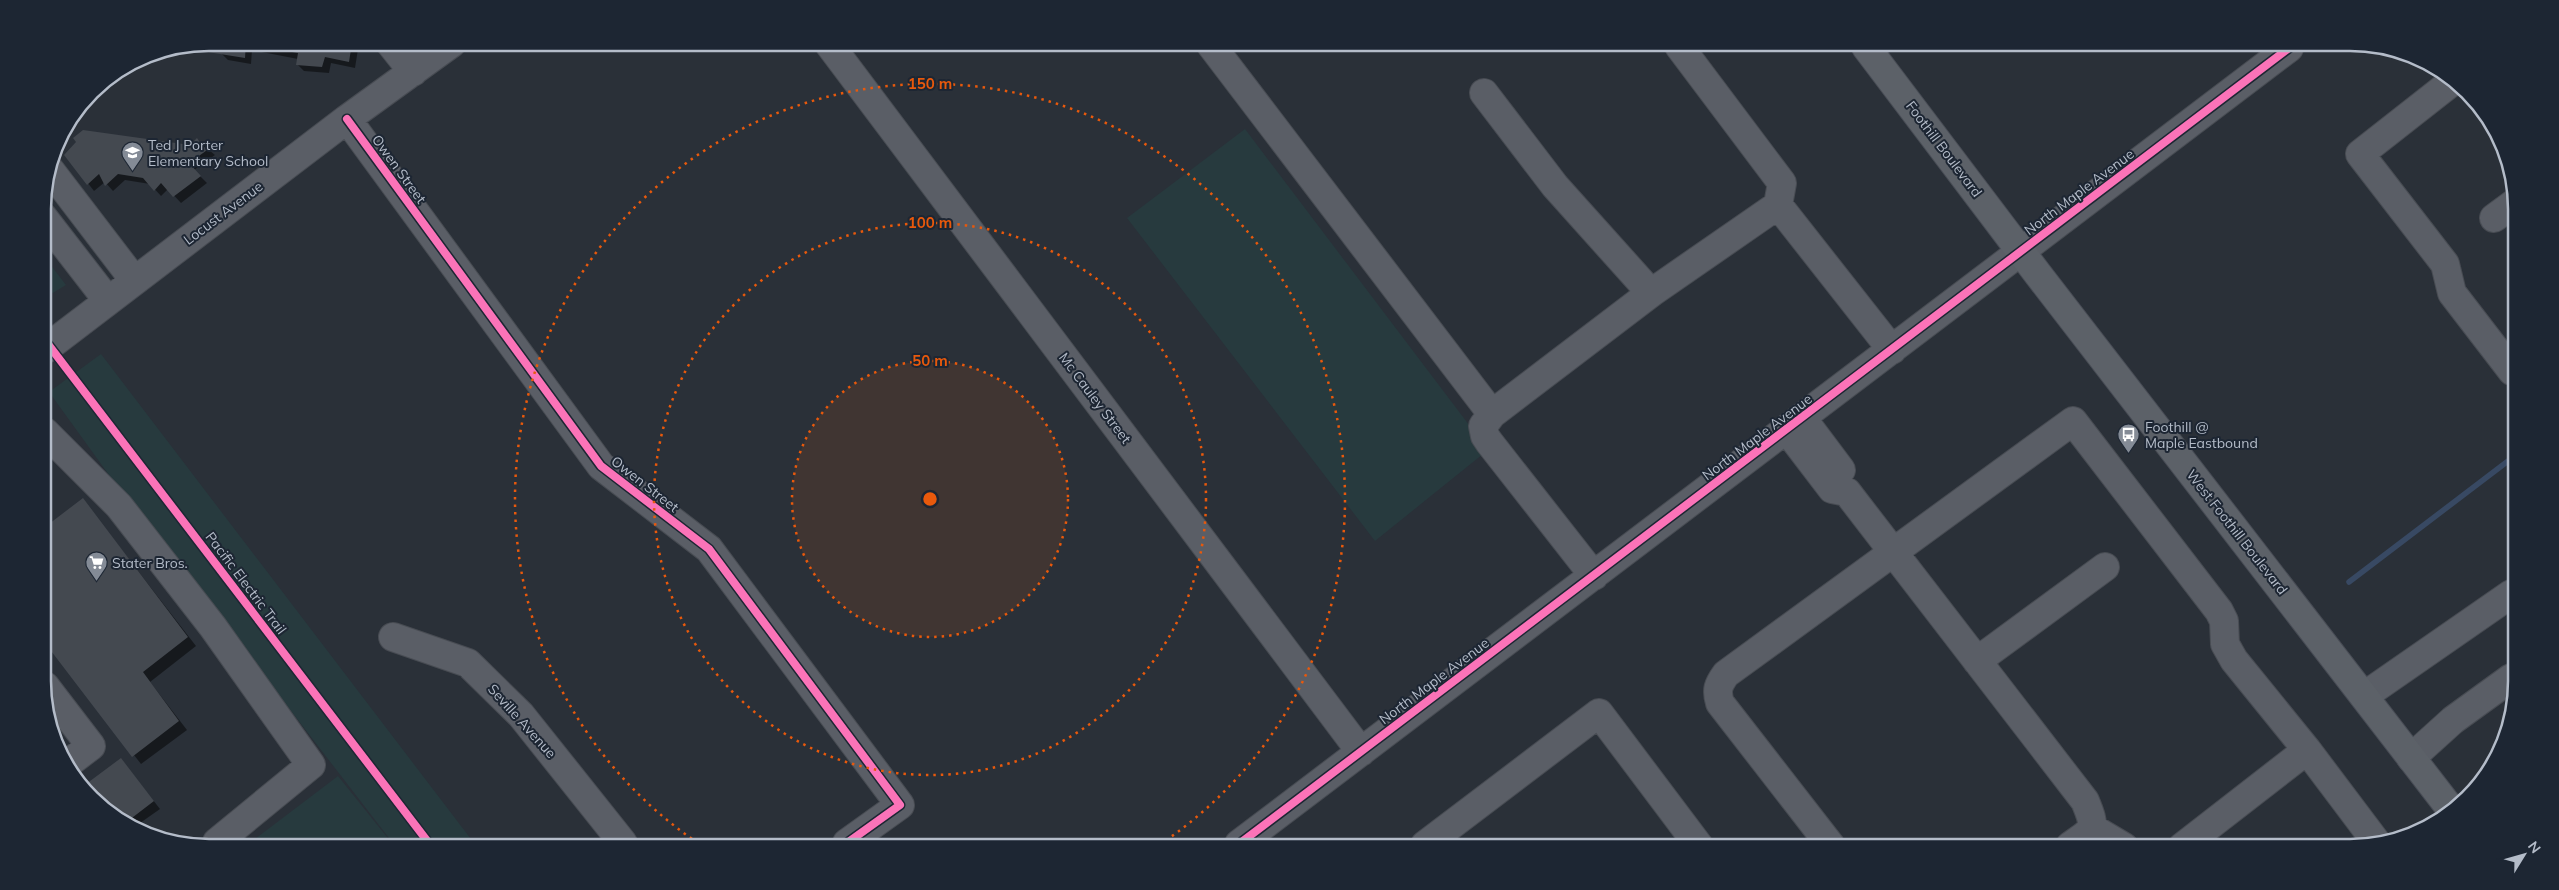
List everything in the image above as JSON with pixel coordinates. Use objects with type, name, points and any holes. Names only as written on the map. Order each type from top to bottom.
[{"type":"main road","name":"Foothill Boulevard","points":[[1869,51],[2021,252]]},
{"type":"main road","name":"West Foothill Boulevard","points":[[2021,252],[2447,805]]},
{"type":"street","points":[[396,51],[413,72]]},
{"type":"street","name":"Locust Avenue","points":[[52,344],[347,119],[413,72],[438,51]]},
{"type":"street","name":"Mc Cauley Street","points":[[834,51],[1361,752]]},
{"type":"street","points":[[1216,51],[1492,414]]},
{"type":"street","points":[[1594,576],[1484,436],[1483,426],[1492,414],[1651,293],[1778,205],[1782,183],[1683,51]]},
{"type":"street","name":"North Maple Avenue","points":[[1247,839],[2284,51]]},
{"type":"street","points":[[2448,85],[2360,154],[2445,264],[2452,292],[2508,367]]},
{"type":"street","points":[[1484,93],[1555,186],[1651,293]]},
{"type":"street","name":"Owen Street","points":[[347,119],[600,466],[709,549],[900,805],[853,839]]},
{"type":"street","points":[[55,177],[134,280]]},
{"type":"street","points":[[1778,205],[1892,350]]},
{"type":"street","points":[[52,229],[108,301]]},
{"type":"street","points":[[1826,838],[1720,703],[1717,692],[1719,683],[1726,674],[2073,421],[2219,611],[2224,622],[2225,644],[2234,660],[2307,750],[2373,837]]},
{"type":"street","points":[[1794,424],[1821,460],[1847,479],[1847,492],[1895,552],[2085,802],[2094,822],[2092,828],[2080,838]]},
{"type":"street","points":[[52,439],[119,506],[213,627],[311,765],[221,839]]},
{"type":"street","points":[[1977,661],[2105,567]]},
{"type":"street","points":[[2364,696],[2508,596]]},
{"type":"street","name":"Seville Avenue","points":[[393,637],[468,663],[521,715],[620,839]]},
{"type":"street","points":[[2411,758],[2453,720],[2508,680]]},
{"type":"street","points":[[52,694],[91,746],[72,760]]},
{"type":"street","points":[[1434,838],[1599,713],[1685,838]]},
{"type":"street","points":[[2193,838],[2307,750]]},
{"type":"street","points":[[2092,828],[2109,838]]},
{"type":"green space","points":[[1245,129],[1488,450],[1375,541],[1127,218]]},
{"type":"green space","points":[[52,267],[66,285],[52,294]]},
{"type":"green space","points":[[101,354],[471,839],[390,839],[109,475],[52,396],[52,390]]},
{"type":"green space","points":[[338,776],[389,839],[255,839]]},
{"type":"building","points":[[204,51],[245,51],[245,58]]},
{"type":"building","points":[[286,51],[351,51],[349,62],[325,57],[322,67],[296,65],[298,53]]},
{"type":"building","points":[[83,130],[190,145],[197,138],[203,147],[210,148],[189,163],[201,176],[173,197],[161,183],[154,191],[143,178],[118,174],[105,186],[99,174],[87,185],[64,155],[76,142],[73,138]]},
{"type":"building","name":"Stater Bros.","points":[[83,498],[188,637],[143,672],[179,721],[132,757],[51,651],[51,522]]},
{"type":"building","points":[[121,758],[154,801],[131,819],[97,793],[88,782]]},
{"type":"waterway","points":[[2349,582],[2508,461]]},
{"type":"cycle path","points":[[1246,839],[2285,51]]},
{"type":"cycle path","points":[[347,119],[601,466],[709,549],[900,805],[853,839]]},
{"type":"cycle path","name":"Pacific Electric Trail","points":[[52,349],[426,839]]},
{"type":"place","name":"Ted J Porter Elementary School","points":[[132,172]]},
{"type":"place","name":"Foothill @ Maple Eastbound","points":[[2129,454]]},
{"type":"place","name":"Stater Bros.","points":[[96,582]]}]
